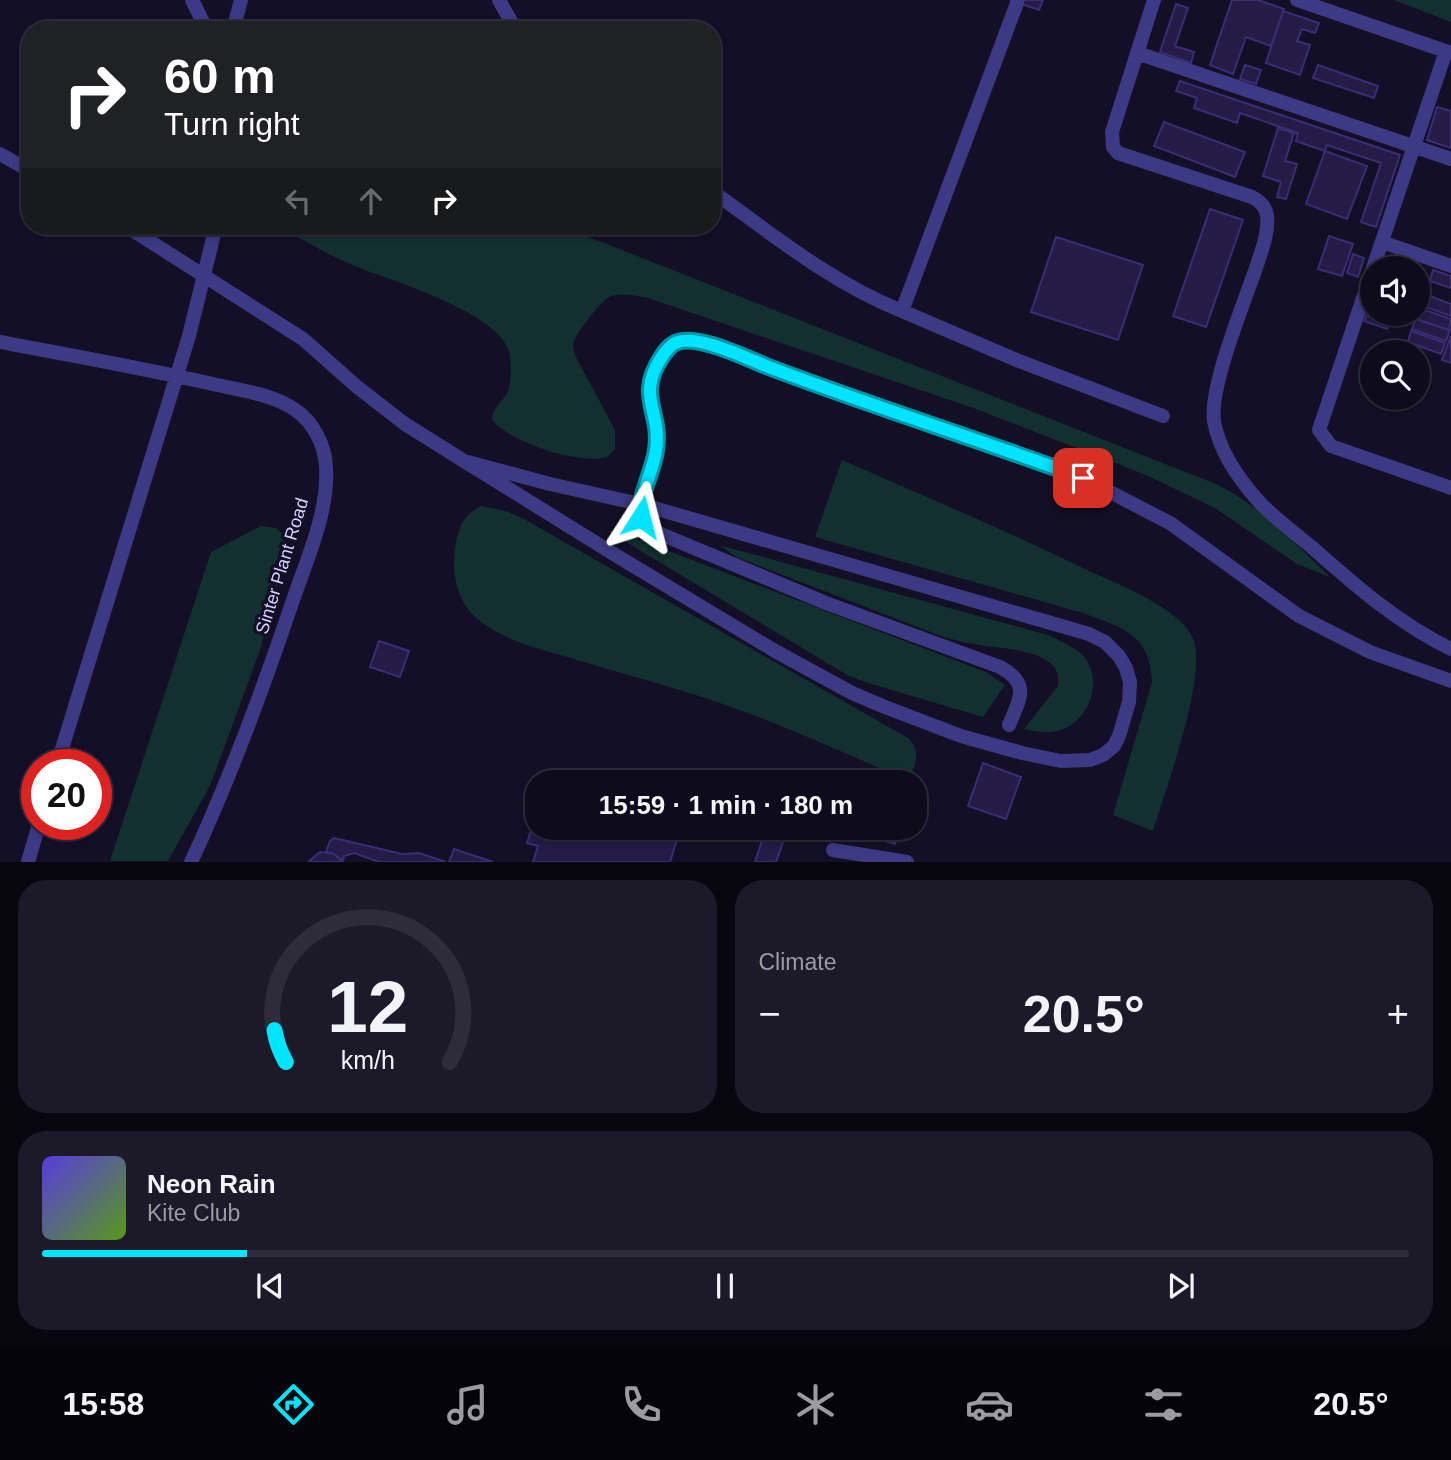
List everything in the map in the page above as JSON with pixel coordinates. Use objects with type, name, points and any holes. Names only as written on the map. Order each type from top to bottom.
[{"type":"lane","points":[[192,0],[202,21]]},
{"type":"lane","points":[[234,21],[241,0]]},
{"type":"lane","points":[[499,0],[511,21]]},
{"type":"lane","points":[[1154,0],[1112,132],[1113,147],[1118,153],[1252,197],[1260,201],[1268,218],[1264,244],[1216,391],[1214,422],[1226,453],[1245,485],[1263,505],[1365,593],[1433,640],[1451,649]]},
{"type":"lane","points":[[1297,0],[1448,52],[1377,256]]},
{"type":"lane","points":[[902,311],[1017,2]]},
{"type":"lane","points":[[1137,53],[1451,159]]},
{"type":"lane","points":[[0,154],[21,166]]},
{"type":"lane","points":[[721,197],[852,288],[1019,360],[1163,416]]},
{"type":"lane","points":[[141,235],[303,339],[355,387],[405,424],[464,461],[617,556],[775,651],[852,693],[961,736],[1040,758],[1076,762],[1090,760],[1114,746],[1119,736],[1129,702],[1130,682],[1126,668],[1105,642],[1089,634],[640,504],[464,461]]},
{"type":"lane","points":[[62,749],[177,375],[214,235]]},
{"type":"lane","points":[[1382,242],[1451,266]]},
{"type":"lane","points":[[1360,308],[1319,430],[1331,446],[1451,488]]},
{"type":"lane","points":[[1009,725],[1021,688],[1018,679],[1011,673],[826,603],[663,535],[645,524],[641,517],[640,504],[657,447],[648,389],[650,378],[667,350],[675,343],[695,340],[1083,478],[1170,523],[1299,616],[1332,635],[1370,652],[1451,681]]},
{"type":"lane","name":"Sinter Plant Road","points":[[0,342],[177,375],[243,391],[294,408],[319,439],[326,467],[322,506],[271,666],[229,776],[191,862]]},
{"type":"lane","points":[[28,862],[34,840]]},
{"type":"lane","points":[[833,850],[907,862]]},
{"type":"green space","points":[[1394,0],[1451,0],[1451,22]]},
{"type":"green space","points":[[295,235],[584,235],[1216,484],[1263,514],[1330,577],[1297,564],[1215,508],[1146,475],[976,409],[634,295],[619,295],[605,300],[573,343],[576,357],[615,430],[615,449],[607,457],[595,459],[546,450],[514,437],[492,420],[509,389],[511,364],[503,340],[488,325],[443,300],[335,257]]},
{"type":"green space","points":[[842,460],[1133,591],[1168,611],[1186,628],[1195,645],[1194,686],[1182,737],[1153,831],[1113,815],[1152,682],[1146,653],[1140,643],[1122,629],[1083,613],[815,537]]},
{"type":"green space","points":[[481,506],[506,511],[524,519],[908,738],[916,753],[913,770],[884,770],[728,706],[537,649],[490,628],[466,607],[455,579],[455,549],[460,529],[465,519]]},
{"type":"green space","points":[[261,526],[276,528],[284,535],[278,581],[260,650],[210,786],[168,861],[110,861],[211,552]]},
{"type":"green space","points":[[606,530],[637,539],[986,672],[1005,685],[983,717],[847,675]]},
{"type":"green space","points":[[719,545],[1048,635],[1073,647],[1085,658],[1093,678],[1093,689],[1086,710],[1071,725],[1061,730],[1042,732],[1024,729],[1058,686],[1058,674],[1052,665],[1042,658],[1030,653],[941,636],[736,557]]},
{"type":"building","points":[[1010,0],[1043,0],[1039,10]]},
{"type":"building","points":[[1232,0],[1258,0],[1284,9],[1271,46],[1246,37],[1233,74],[1210,65]]},
{"type":"building","points":[[1176,4],[1188,8],[1175,46],[1194,52],[1191,63],[1160,52]]},
{"type":"building","points":[[1283,11],[1319,23],[1315,33],[1302,29],[1297,41],[1310,45],[1300,75],[1266,63]]},
{"type":"building","points":[[1245,65],[1261,70],[1256,84],[1240,79]]},
{"type":"building","points":[[1318,65],[1378,86],[1374,98],[1313,78]]},
{"type":"building","points":[[1180,81],[1400,155],[1376,227],[1361,222],[1381,163],[1327,145],[1325,151],[1296,141],[1298,133],[1240,113],[1237,123],[1194,108],[1197,98],[1176,91]]},
{"type":"building","points":[[1437,107],[1451,111],[1451,148],[1427,140]]},
{"type":"building","points":[[1164,122],[1245,152],[1235,177],[1154,146]]},
{"type":"building","points":[[1278,128],[1294,133],[1285,161],[1297,164],[1286,199],[1277,197],[1281,182],[1263,176]]},
{"type":"building","points":[[1325,151],[1367,166],[1347,219],[1306,204]]},
{"type":"building","points":[[1210,209],[1243,220],[1206,327],[1173,316]]},
{"type":"building","points":[[1329,236],[1353,244],[1342,276],[1318,269]]},
{"type":"building","points":[[1056,237],[1143,265],[1118,340],[1031,312]]},
{"type":"building","points":[[1353,254],[1360,257],[1358,277],[1347,273]]},
{"type":"building","points":[[1433,270],[1451,276],[1451,288],[1430,281]]},
{"type":"building","points":[[1430,296],[1451,304],[1451,316],[1430,309]]},
{"type":"building","points":[[1430,312],[1451,319],[1449,330],[1430,324]]},
{"type":"building","points":[[1430,324],[1450,330],[1446,341],[1412,329],[1413,326],[1430,326]]},
{"type":"building","points":[[1411,331],[1445,343],[1441,354],[1430,350],[1430,340],[1409,340]]},
{"type":"building","points":[[1451,336],[1451,363],[1442,360]]},
{"type":"building","points":[[379,641],[409,651],[400,677],[370,667]]},
{"type":"building","points":[[983,763],[1021,777],[1006,819],[968,806]]},
{"type":"building","points":[[334,838],[402,854],[419,853],[446,862],[379,862],[354,853],[344,856],[343,861],[326,852]]},
{"type":"building","points":[[528,840],[677,840],[670,862],[533,862],[538,846],[527,843]]},
{"type":"building","points":[[762,840],[784,840],[776,862],[755,862]]},
{"type":"building","points":[[454,849],[493,862],[449,862]]},
{"type":"building","points":[[320,852],[334,854],[343,862],[308,862]]},
{"type":"route","points":[[641,517],[640,504],[657,447],[649,400],[650,378],[667,350],[675,343],[695,340],[1083,478]]}]
